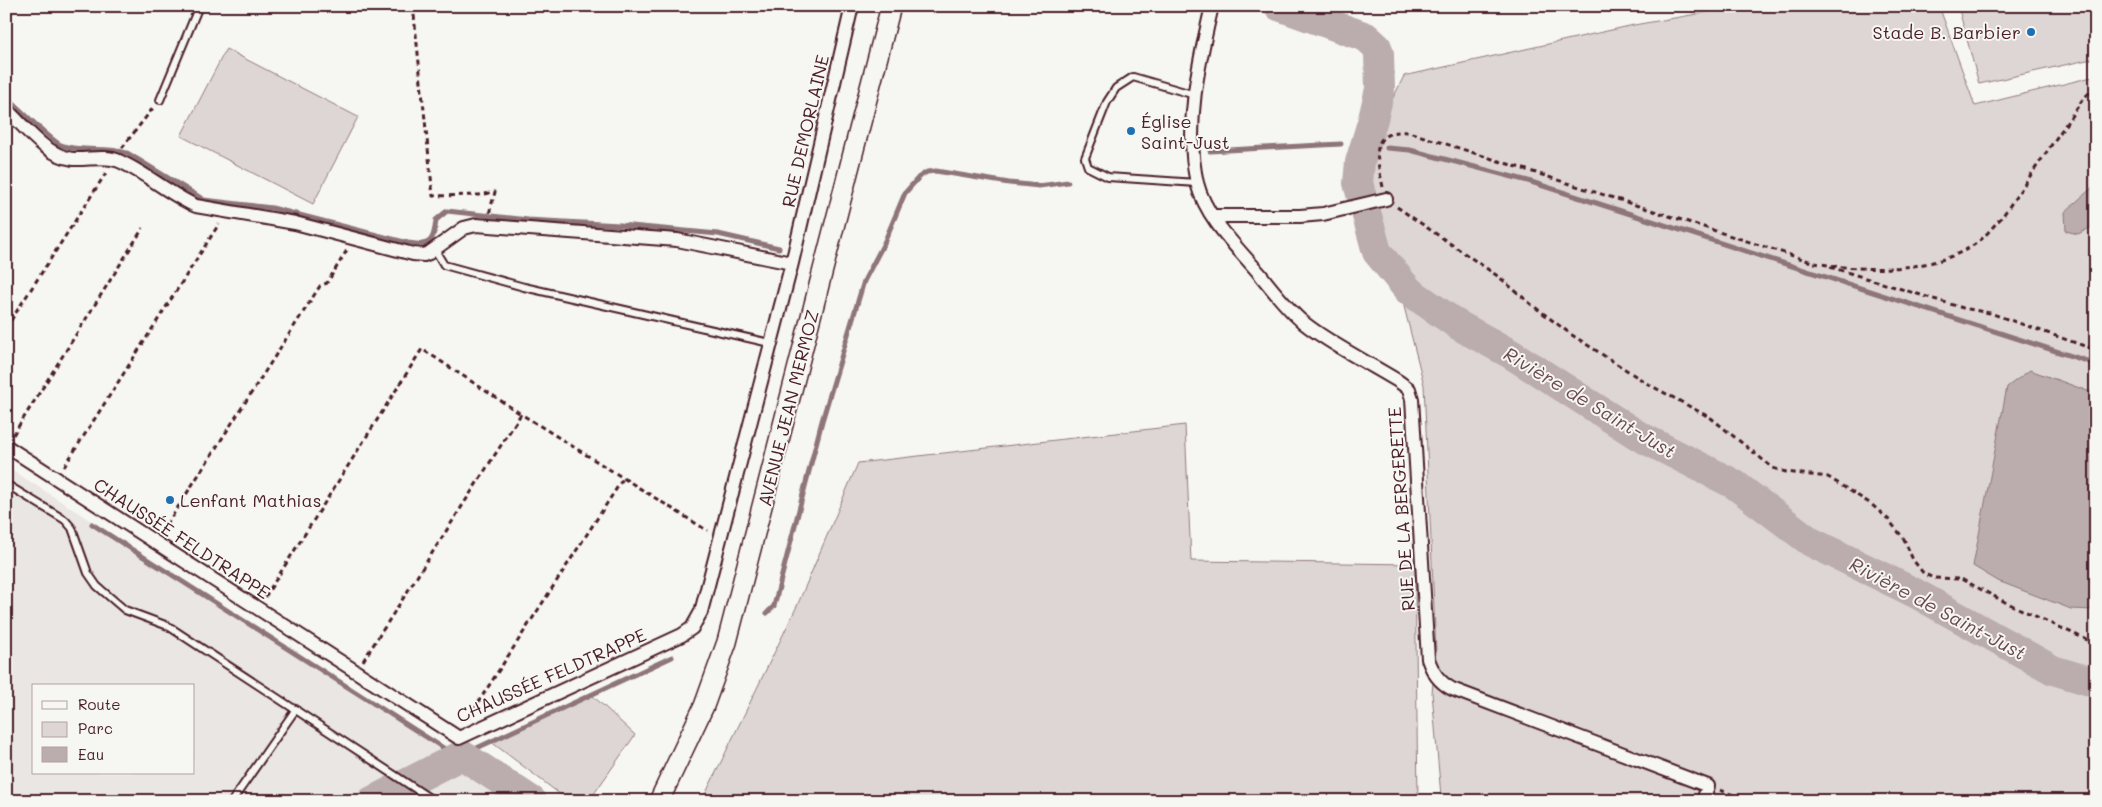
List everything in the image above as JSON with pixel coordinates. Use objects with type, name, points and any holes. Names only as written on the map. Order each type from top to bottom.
[{"type":"main road","name":"AVENUE JEAN MERMOZ","points":[[658,801],[704,706],[727,642],[891,6]]},
{"type":"street","name":"RUE DEMORLAINE","points":[[792,263],[852,6]]},
{"type":"street","name":"RUE DE LA BERGERETTE","points":[[1212,6],[1195,95],[1193,140],[1198,183],[1212,216],[1290,310],[1305,324],[1398,380],[1408,389],[1412,399],[1428,659],[1433,673],[1452,689],[1708,786]]},
{"type":"street","points":[[7,113],[46,147],[60,156],[74,159],[114,159],[188,202],[204,208],[283,220],[419,255],[434,250],[464,228],[486,226],[670,239],[792,263]]},
{"type":"street","points":[[1212,216],[1300,216],[1357,207],[1386,199]]},
{"type":"street","name":"CHAUSSÉE FELDTRAPPE","points":[[9,442],[56,478],[459,738],[688,632],[696,623],[701,612],[792,263]]},
{"type":"street","points":[[1703,801],[1708,786]]},
{"type":"lane","points":[[160,100],[199,6]]},
{"type":"lane","points":[[1195,95],[1133,77],[1116,88],[1107,102],[1085,158],[1088,167],[1108,177],[1198,183]]},
{"type":"lane","points":[[434,250],[444,265],[524,287],[770,343]]},
{"type":"lane","points":[[6,484],[65,520],[72,528],[92,580],[119,606],[132,613],[168,626],[434,801]]},
{"type":"lane","points":[[232,801],[296,709]]},
{"type":"path","points":[[413,6],[433,196],[479,195],[495,192],[486,226]]},
{"type":"path","points":[[1815,263],[1869,268],[1919,265],[1942,260],[1977,242],[2002,217],[2083,99],[2096,86]]},
{"type":"path","points":[[126,143],[160,100]]},
{"type":"path","points":[[2096,350],[1990,313],[1963,308],[1815,263],[1409,132],[1396,132],[1381,139],[1377,149],[1377,161],[1386,199],[1499,277],[1532,305],[1572,334],[1648,384],[1711,418],[1774,468],[1786,472],[1828,477],[1871,504],[1888,519],[1904,539],[1913,560],[1924,574],[1934,578],[1961,579],[2005,602],[2096,644]]},
{"type":"path","points":[[6,328],[114,159]]},
{"type":"path","points":[[56,478],[220,223],[221,212]]},
{"type":"path","points":[[9,442],[144,228]]},
{"type":"path","points":[[156,542],[320,286],[327,283],[352,238]]},
{"type":"path","points":[[258,608],[422,349],[521,414],[720,538]]},
{"type":"path","points":[[356,672],[521,414]]},
{"type":"path","points":[[459,738],[463,725],[624,477]]},
{"type":"path","points":[[1708,786],[1750,801]]},
{"type":"shaded area","points":[[6,466],[523,801],[6,801]]},
{"type":"green space","points":[[1732,6],[1939,6],[1975,106],[2096,76],[2096,801],[1432,801],[1441,796],[1432,693],[1436,651],[1424,385],[1371,177],[1373,138],[1404,76],[1634,25],[1732,8]]},
{"type":"green space","name":"Stade B. Barbier","points":[[1958,6],[2096,6],[2096,58],[1979,84]]},
{"type":"green space","points":[[226,49],[358,117],[313,204],[181,136]]},
{"type":"green space","points":[[1185,425],[1191,561],[1415,564],[1418,801],[702,801],[797,606],[858,463]]},
{"type":"green space","points":[[592,695],[635,735],[589,801],[569,801],[490,741]]},
{"type":"water","points":[[2096,184],[2096,225],[2078,234],[2066,231],[2065,212]]},
{"type":"water","points":[[2030,370],[2096,394],[2096,605],[2093,610],[2071,609],[1998,581],[1973,566],[2007,387]]},
{"type":"waterway","name":"Rivière de Saint-Just","points":[[1279,6],[1366,37],[1377,47],[1380,89],[1360,162],[1358,183],[1377,252],[1409,291],[1458,325],[1511,354],[1639,436],[1734,484],[1811,542],[1915,593],[2053,670],[2096,683]]},
{"type":"waterway","points":[[6,97],[61,145],[77,149],[111,150],[127,153],[204,200],[272,208],[408,243],[421,244],[430,241],[434,233],[436,220],[447,211],[528,220],[620,225],[718,234],[779,248]]},
{"type":"waterway","points":[[1210,151],[1341,144]]},
{"type":"waterway","points":[[1387,148],[1410,150],[1528,181],[2096,364]]},
{"type":"waterway","points":[[767,613],[774,606],[822,421],[864,281],[884,243],[905,193],[919,177],[927,172],[936,171],[1039,186],[1068,182]]},
{"type":"waterway","points":[[92,524],[445,749],[462,755],[672,657]]},
{"type":"waterway","points":[[372,801],[462,755],[532,801]]},
{"type":"place","name":"Stade B. Barbier","points":[[2031,32]]},
{"type":"place","name":"Église Saint-Just","points":[[1131,131]]},
{"type":"place","name":"Lenfant Mathias","points":[[170,500]]}]
